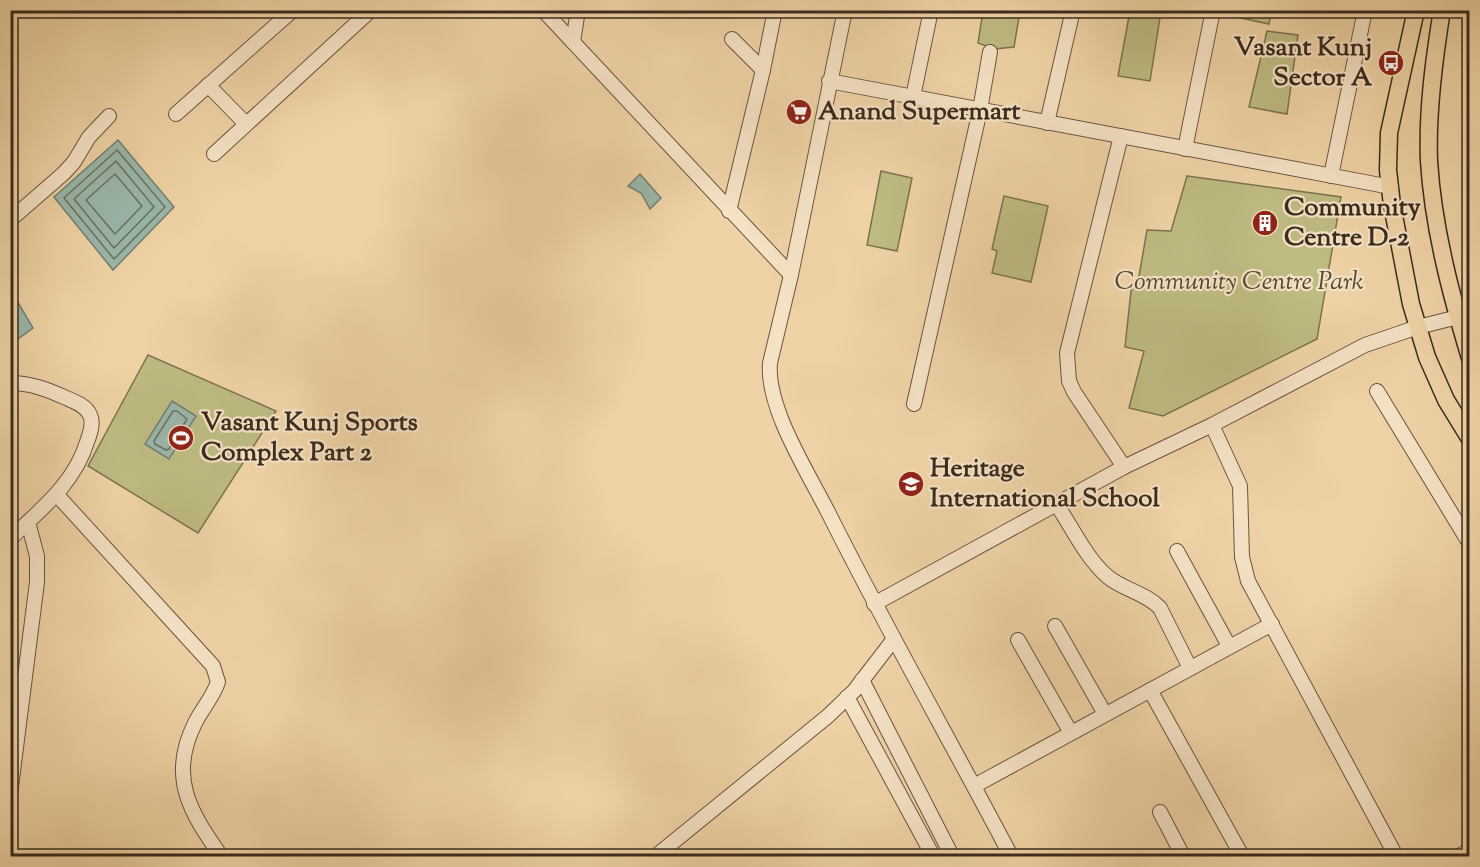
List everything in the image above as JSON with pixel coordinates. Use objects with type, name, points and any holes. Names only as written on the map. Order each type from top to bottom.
[{"type":"main road","points":[[1416,10],[1389,133],[1388,170],[1411,304],[1427,357],[1446,400],[1470,439]]},
{"type":"main road","points":[[1442,10],[1436,44],[1429,129],[1430,161],[1441,240],[1458,317],[1470,358]]},
{"type":"street","points":[[176,114],[293,10]]},
{"type":"street","points":[[214,154],[371,10]]},
{"type":"street","points":[[543,10],[791,276]]},
{"type":"street","points":[[573,42],[578,10]]},
{"type":"street","points":[[729,211],[775,10]]},
{"type":"street","points":[[845,10],[791,276],[770,363],[771,390],[789,435],[874,604],[1011,856]]},
{"type":"street","points":[[913,97],[931,10]]},
{"type":"street","points":[[1047,123],[1073,10]]},
{"type":"street","points":[[1185,149],[1213,10]]},
{"type":"street","points":[[1331,176],[1365,10]]},
{"type":"street","points":[[732,39],[763,70]]},
{"type":"street","points":[[914,404],[980,110],[990,52]]},
{"type":"street","points":[[829,81],[1391,187]]},
{"type":"street","points":[[208,85],[246,124]]},
{"type":"street","points":[[10,220],[63,174],[74,162],[89,137],[109,116]]},
{"type":"street","points":[[1121,136],[1067,353],[1069,381],[1074,393],[1124,467]]},
{"type":"street","points":[[874,604],[1124,467],[1212,425],[1365,345],[1418,327],[1458,317]]},
{"type":"street","points":[[10,383],[39,386],[76,402],[90,415],[91,430],[83,454],[57,495],[10,539]]},
{"type":"street","points":[[1377,391],[1470,544]]},
{"type":"street","points":[[1212,425],[1240,486],[1242,494],[1240,526],[1245,569],[1255,594],[1396,856]]},
{"type":"street","points":[[57,495],[213,666],[218,682],[194,725],[183,760],[186,792],[194,816],[221,856]]},
{"type":"street","points":[[1057,505],[1091,559],[1100,569],[1110,578],[1154,602],[1160,608],[1190,668]]},
{"type":"street","points":[[10,795],[38,573],[37,556],[28,522]]},
{"type":"street","points":[[1177,551],[1229,646]]},
{"type":"street","points":[[974,786],[1272,624]]},
{"type":"street","points":[[1055,626],[1106,714]]},
{"type":"street","points":[[656,856],[822,721],[847,698],[894,639]]},
{"type":"street","points":[[1018,640],[1071,732]]},
{"type":"street","points":[[862,680],[952,856]]},
{"type":"street","points":[[1150,690],[1242,856]]},
{"type":"street","points":[[847,698],[933,856]]},
{"type":"street","points":[[1160,812],[1184,856]]},
{"type":"street","points":[[1459,856],[1470,850]]},
{"type":"green space","points":[[983,11],[1020,11],[1014,47],[994,49],[978,43]]},
{"type":"green space","points":[[1130,11],[1161,11],[1150,81],[1118,76]]},
{"type":"green space","points":[[1208,11],[1271,11],[1269,24]]},
{"type":"green space","points":[[1267,31],[1298,35],[1287,114],[1249,107]]},
{"type":"green space","points":[[881,171],[912,178],[897,251],[867,245]]},
{"type":"green space","name":"Community Centre Park","points":[[1187,176],[1341,197],[1317,339],[1163,416],[1129,408],[1144,351],[1125,347],[1131,291],[1139,276],[1147,230],[1171,231]]},
{"type":"green space","points":[[1004,196],[1048,206],[1031,282],[992,273],[997,251],[992,249]]},
{"type":"green space","name":"Vasant Kunj Sports Complex Part 2","points":[[148,355],[276,411],[198,533],[88,466]]},
{"type":"water","points":[[118,140],[174,207],[113,270],[54,197]]},
{"type":"water","points":[[640,174],[661,198],[650,209],[641,193],[628,186]]},
{"type":"water","points":[[10,292],[33,328],[11,344]]},
{"type":"water","points":[[172,401],[196,416],[169,459],[145,444]]},
{"type":"place","name":"Vasant Kunj Sector A","points":[[1391,63]]},
{"type":"place","name":"Anand Supermart","points":[[799,112]]},
{"type":"place","name":"Community Centre D-2","points":[[1265,223]]},
{"type":"place","name":"Vasant Kunj Sports Complex Part 2","points":[[181,438]]},
{"type":"place","name":"Heritage International School","points":[[911,484]]}]
